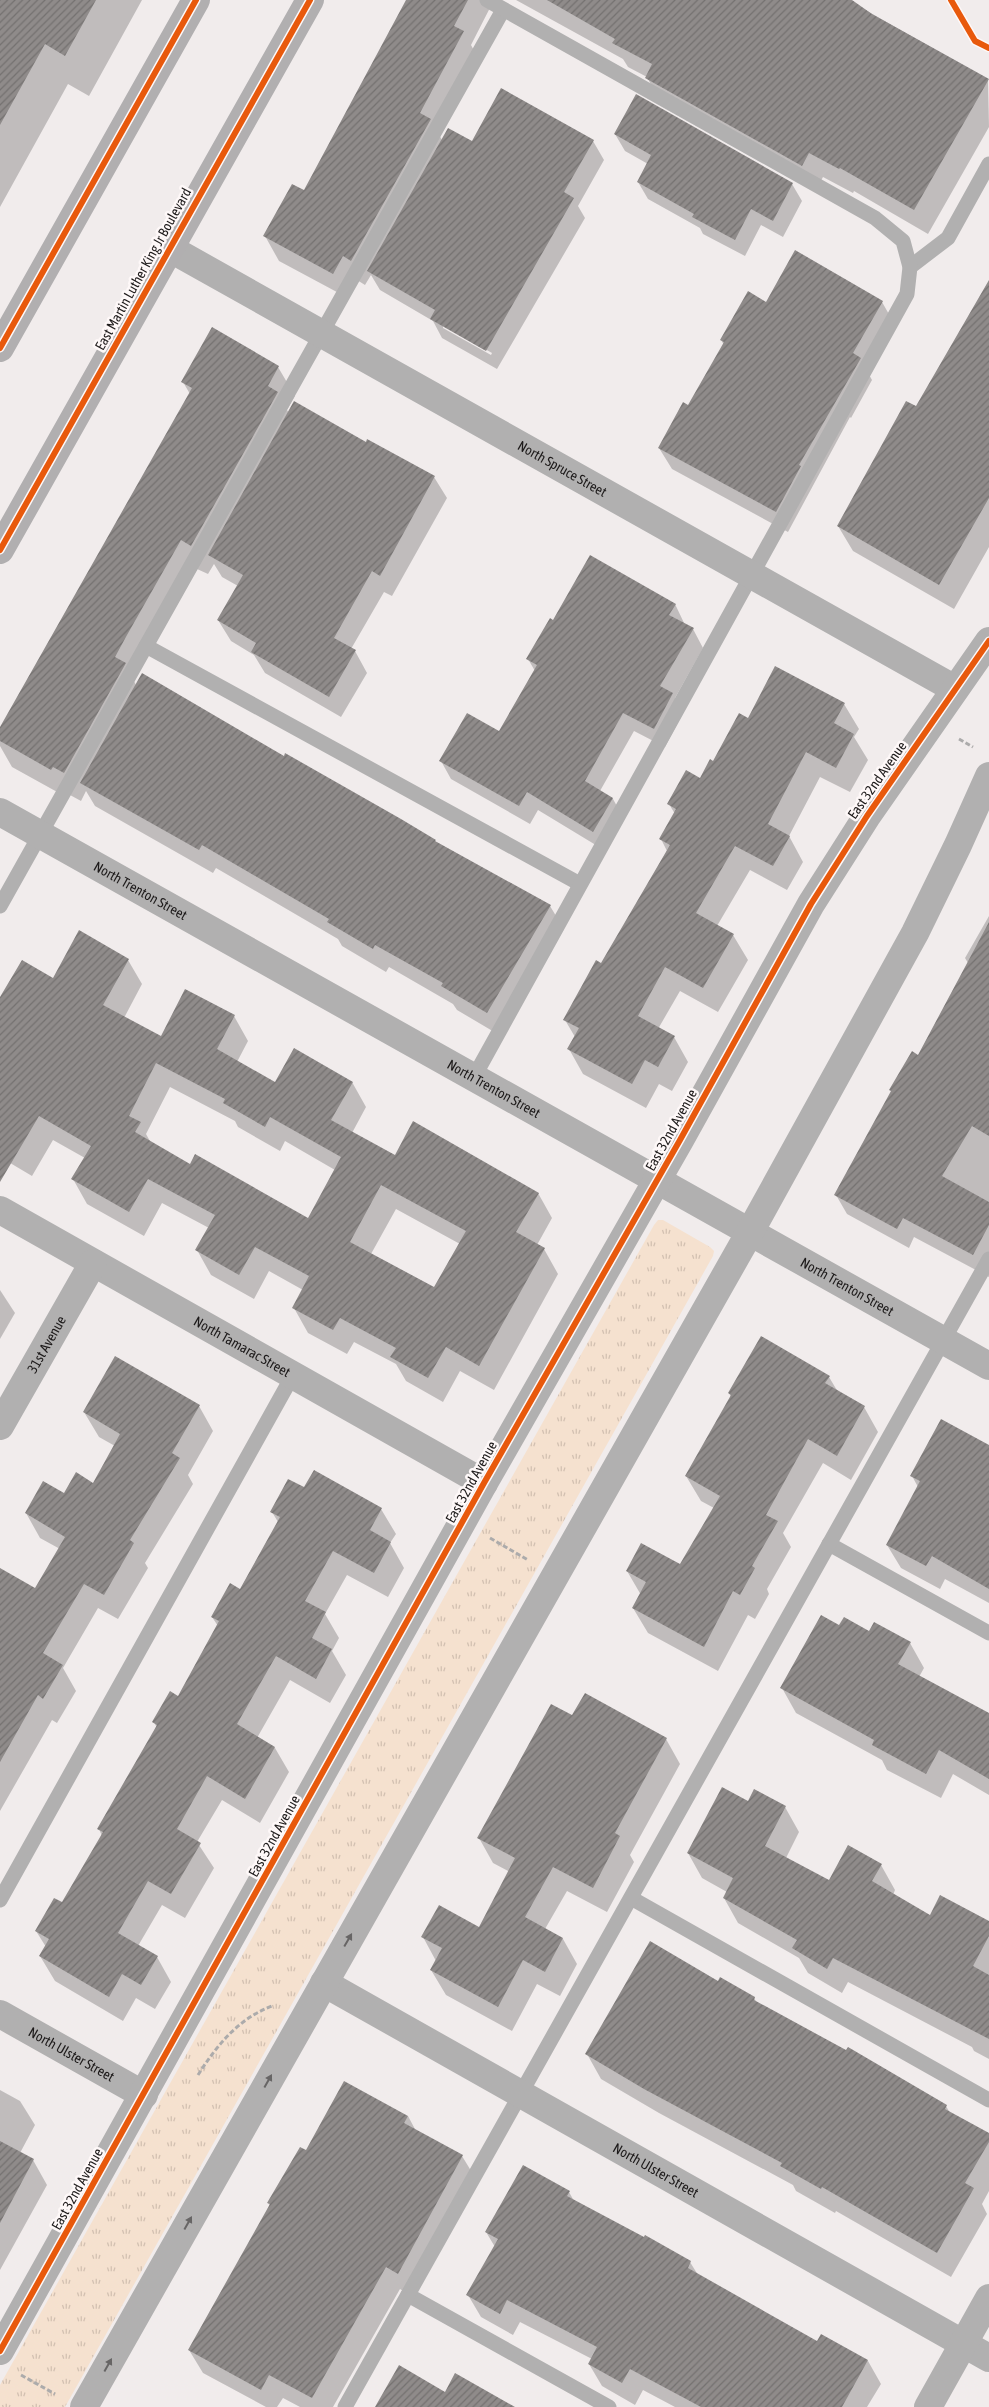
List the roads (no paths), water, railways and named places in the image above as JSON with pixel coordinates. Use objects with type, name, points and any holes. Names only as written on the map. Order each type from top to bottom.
[{"type":"main road","points":[[0,348],[196,0]]},
{"type":"main road","name":"East Martin Luther King Jr Boulevard","points":[[0,550],[310,0]]},
{"type":"street","name":"North Spruce Street","points":[[169,248],[955,689]]},
{"type":"street","name":"East 32nd Avenue","points":[[0,2351],[144,2096],[484,1483],[657,1180],[811,904],[867,816],[989,640]]},
{"type":"street","points":[[84,2407],[750,1232],[915,933],[958,845],[985,763]]},
{"type":"street","name":"North Trenton Street","points":[[0,812],[989,1366]]},
{"type":"street","name":"North Tamarac Street","points":[[0,1210],[484,1483]]},
{"type":"street","name":"31st Avenue","points":[[0,1426],[93,1263]]},
{"type":"street","name":"North Ulster Street","points":[[324,1983],[989,2358]]},
{"type":"street","name":"North Ulster Street","points":[[0,2014],[144,2096]]},
{"type":"street","points":[[928,2407],[989,2298]]},
{"type":"lane","points":[[474,1077],[907,294],[910,267],[903,240],[875,218],[487,0]]},
{"type":"lane","points":[[0,906],[504,10]]},
{"type":"lane","points":[[910,267],[948,238],[989,164]]},
{"type":"lane","points":[[146,646],[580,884]]},
{"type":"lane","points":[[346,2407],[989,1259]]},
{"type":"lane","points":[[0,1900],[293,1376]]},
{"type":"lane","points":[[829,1544],[989,1633]]},
{"type":"lane","points":[[631,1898],[989,2100]]},
{"type":"lane","points":[[408,2295],[609,2407]]}]
